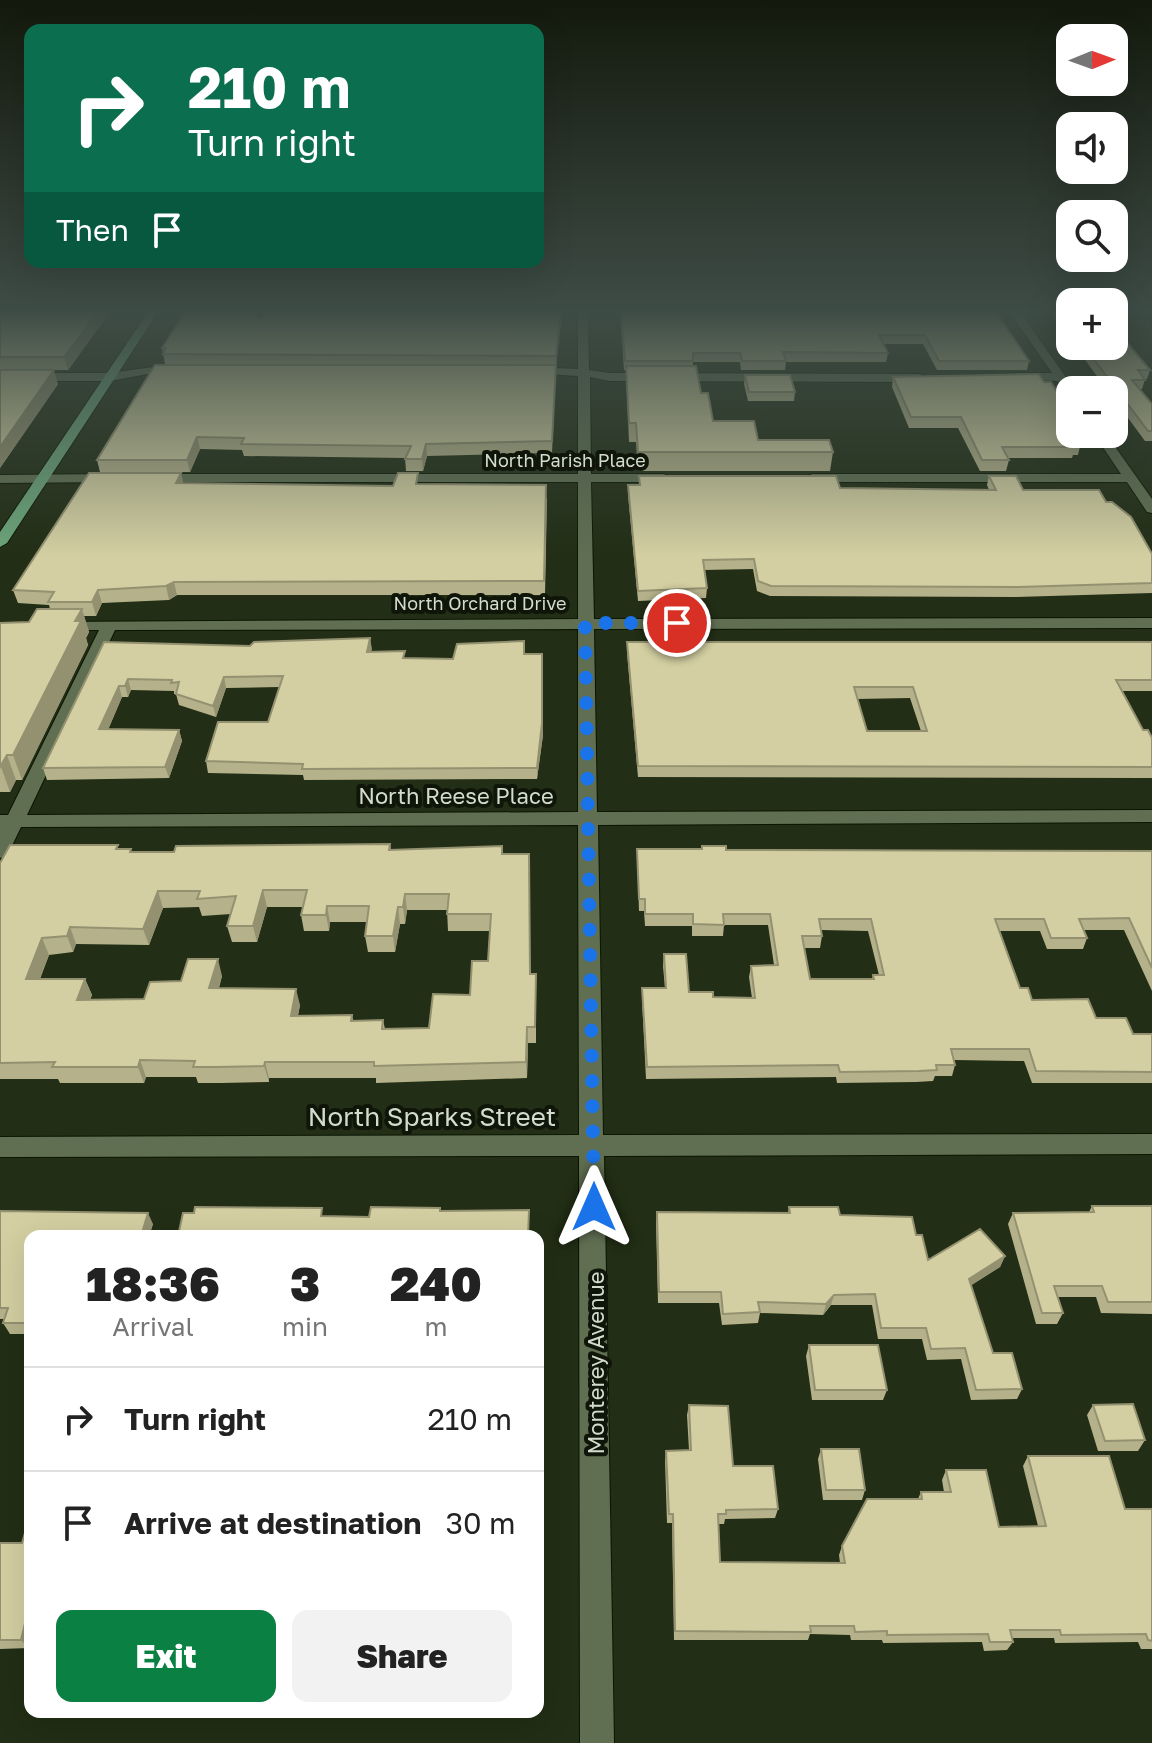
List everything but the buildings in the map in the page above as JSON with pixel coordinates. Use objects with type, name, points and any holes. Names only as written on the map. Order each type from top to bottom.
[{"type":"main road","points":[[0,543],[99,393]]},
{"type":"street","name":"Monterey Avenue","points":[[583,393],[597,1743]]},
{"type":"street","points":[[1110,448],[1152,509]]},
{"type":"street","points":[[0,479],[129,478]]},
{"type":"street","name":"North Parish Place","points":[[144,478],[682,478]]},
{"type":"street","points":[[792,478],[1131,478]]},
{"type":"street","name":"North Orchard Drive","points":[[47,624],[1152,623]]},
{"type":"street","points":[[0,851],[7,821],[109,625]]},
{"type":"street","name":"North Reese Place","points":[[7,821],[1152,816]]},
{"type":"street","name":"North Sparks Street","points":[[0,1147],[1152,1144]]},
{"type":"route","points":[[594,1207],[585,623],[677,623]]}]
